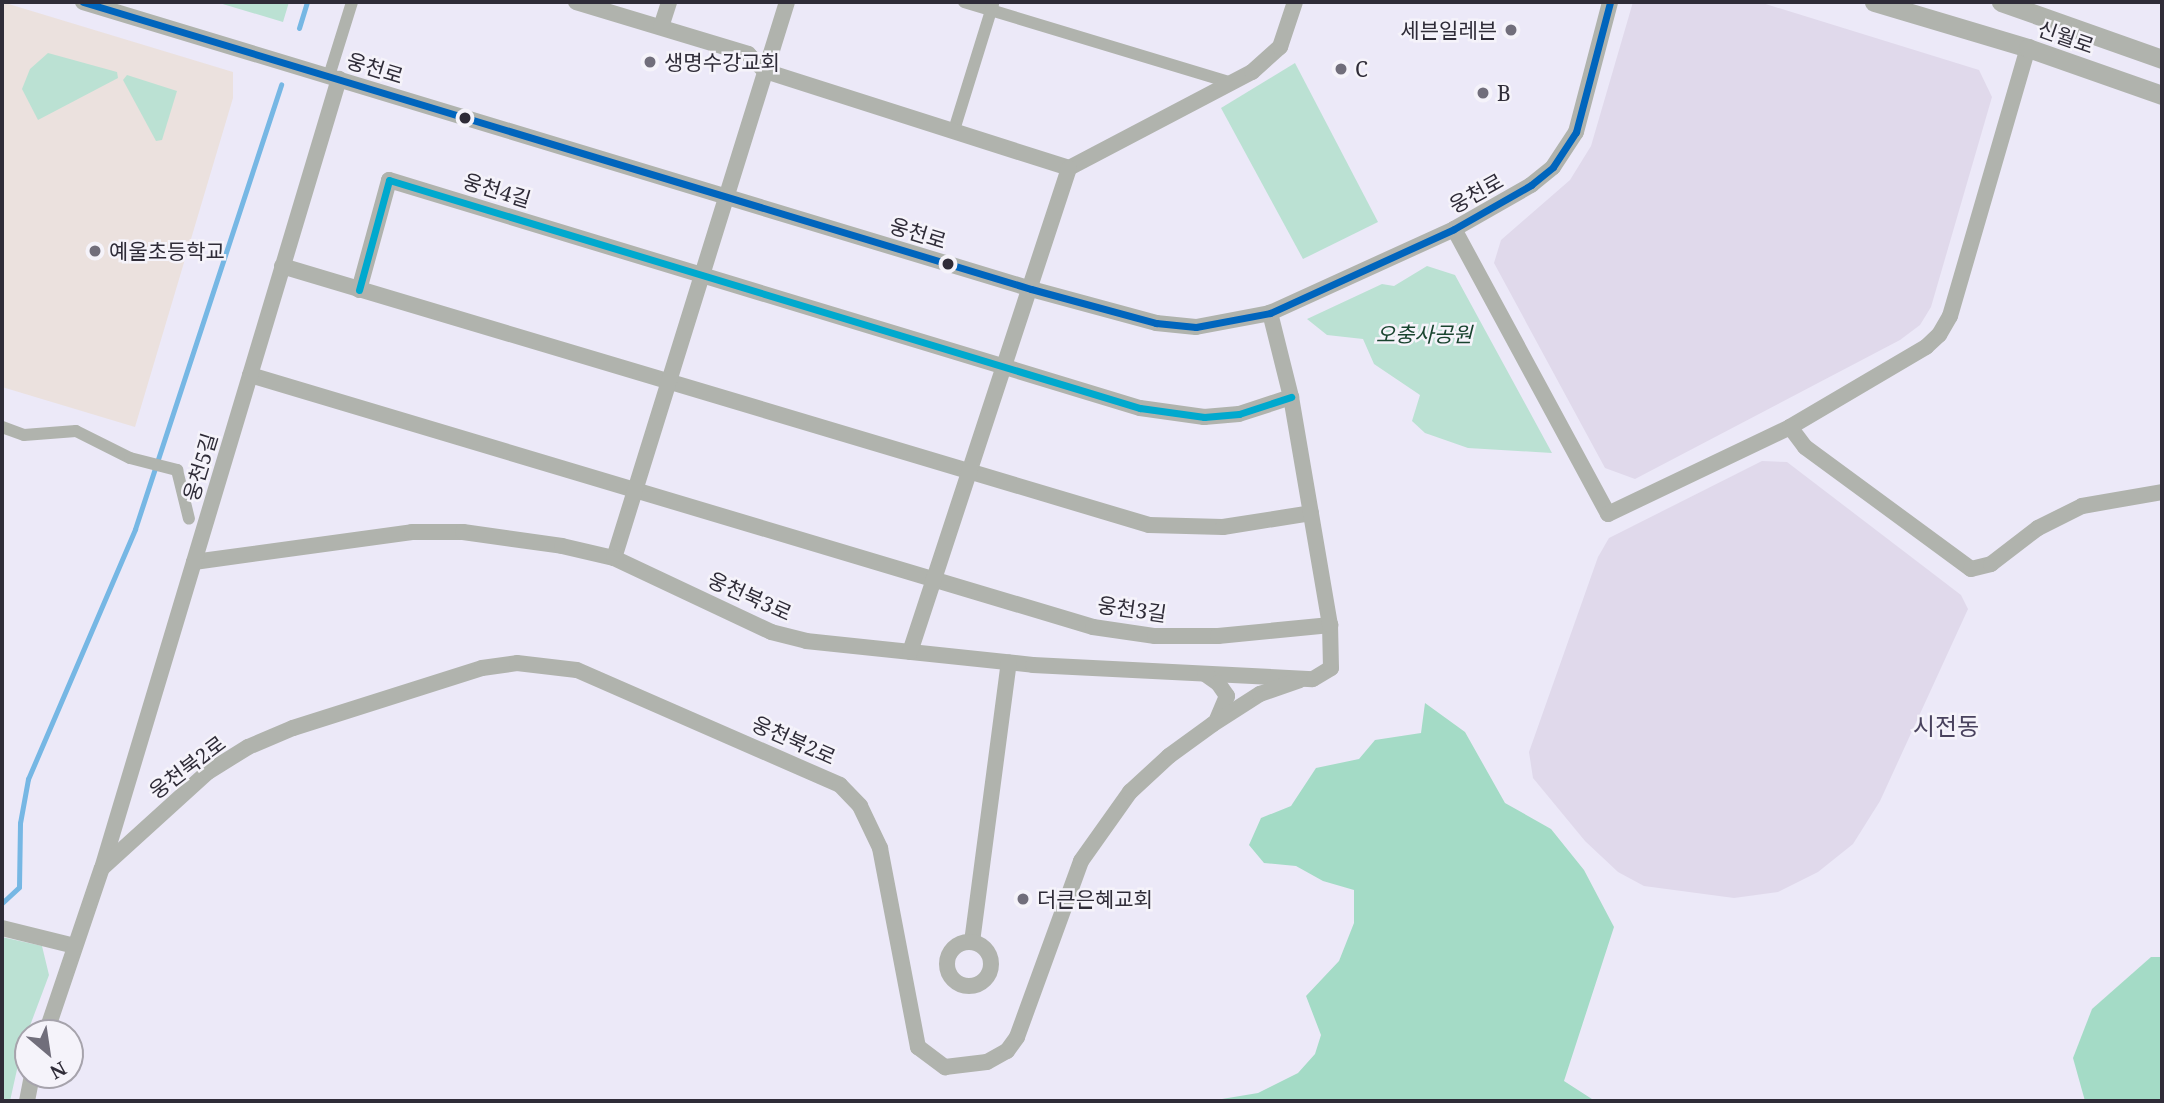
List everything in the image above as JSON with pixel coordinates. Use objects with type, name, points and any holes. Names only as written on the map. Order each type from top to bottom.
[{"type":"street","name":"웅천로","points":[[83,2],[1031,289],[1182,327],[1235,323],[1270,313],[1454,229],[1531,186],[1566,151],[1576,132],[1610,2]]},
{"type":"street","points":[[334,78],[352,2]]},
{"type":"street","points":[[576,2],[748,54],[765,71],[1069,168]]},
{"type":"street","points":[[661,27],[669,2]]},
{"type":"street","points":[[614,558],[787,2]]},
{"type":"street","points":[[964,2],[992,6],[1232,83]]},
{"type":"street","points":[[910,652],[1069,168],[1232,83],[1280,47],[1295,2]]},
{"type":"street","name":"신월로","points":[[1874,2],[2028,48],[2162,95]]},
{"type":"street","name":"신월로","points":[[2001,2],[2162,59]]},
{"type":"street","points":[[954,130],[992,6]]},
{"type":"street","points":[[1454,229],[1608,514],[1790,427],[1926,347],[1939,335],[1950,316],[2028,48]]},
{"type":"street","name":"웅천5길","points":[[102,868],[282,267],[334,78]]},
{"type":"street","name":"웅천4길","points":[[359,290],[389,180],[703,273]]},
{"type":"street","points":[[282,267],[970,474],[1149,525],[1223,527],[1311,513]]},
{"type":"street","points":[[703,273],[1004,368],[1177,416],[1240,414],[1291,397]]},
{"type":"street","points":[[1270,313],[1291,397],[1330,625]]},
{"type":"street","points":[[250,374],[636,490]]},
{"type":"street","points":[[2,427],[24,435],[76,431],[142,460],[177,470],[189,519]]},
{"type":"street","points":[[1790,427],[1805,447],[1971,569],[1991,564],[2038,528],[2082,506],[2162,492]]},
{"type":"street","name":"웅천3길","points":[[636,490],[1093,627],[1155,636],[1218,636],[1330,625]]},
{"type":"street","name":"웅천북3로","points":[[194,562],[425,532],[497,536],[614,558],[771,632],[806,641],[1009,662],[1300,680]]},
{"type":"street","name":"웅천북2로","points":[[51,1019],[102,868],[208,772],[248,747],[293,729],[482,668],[517,663],[577,670],[829,776],[850,795],[868,818],[880,848],[918,1047],[945,1067],[967,1068],[1007,1051],[1017,1037],[1073,881],[1102,827],[1169,756],[1213,724],[1260,694],[1300,680],[1321,677],[1331,668],[1330,625]]},
{"type":"street","points":[[972,942],[1009,662]]},
{"type":"street","points":[[1205,674],[1218,683],[1227,696],[1213,724]]},
{"type":"street","points":[[2,928],[75,946]]},
{"type":"shaded area","name":"예울초등학교","points":[[2,2],[233,72],[233,98],[135,427],[2,387]]},
{"type":"shaded area","points":[[1633,2],[1759,2],[1979,70],[1992,97],[1931,307],[1920,325],[1900,340],[1635,479],[1605,468],[1494,263],[1501,240],[1570,180],[1591,146]]},
{"type":"shaded area","points":[[1762,461],[1787,462],[1961,595],[1968,609],[1880,801],[1853,844],[1818,872],[1778,892],[1734,898],[1644,886],[1618,872],[1585,841],[1533,778],[1529,752],[1598,557],[1609,538]]},
{"type":"green space","points":[[216,2],[289,2],[283,22]]},
{"type":"green space","points":[[48,53],[117,72],[118,78],[38,120],[22,89],[30,69]]},
{"type":"green space","points":[[1295,63],[1378,222],[1303,259],[1221,108]]},
{"type":"green space","points":[[127,75],[177,91],[162,140],[156,141],[123,80]]},
{"type":"green space","name":"오충사공원","points":[[1427,266],[1455,275],[1552,453],[1468,448],[1425,433],[1412,421],[1420,395],[1374,364],[1363,339],[1327,335],[1307,319],[1382,284],[1394,286]]},
{"type":"green space","points":[[1425,703],[1465,732],[1505,803],[1551,829],[1584,870],[1614,927],[1564,1081],[1595,1101],[1210,1101],[1258,1093],[1298,1073],[1315,1054],[1321,1035],[1306,996],[1339,961],[1354,923],[1354,890],[1323,881],[1296,866],[1264,863],[1249,845],[1261,818],[1291,806],[1316,768],[1359,759],[1375,740],[1421,733]]},
{"type":"green space","points":[[2,937],[42,946],[49,975],[32,1019],[14,1019],[14,1083],[10,1101],[2,1101]]},
{"type":"green space","points":[[2151,957],[2162,957],[2162,1101],[2085,1101],[2073,1058],[2092,1009]]},
{"type":"waterway","points":[[299,28],[307,2]]},
{"type":"waterway","points":[[2,903],[19,887],[20,823],[28,779],[135,529],[281,84]]},
{"type":"transit line","points":[[83,2],[1031,289],[1156,323],[1196,327],[1270,313],[1454,229],[1531,185],[1553,167],[1576,132],[1610,2]]},
{"type":"transit line","points":[[359,290],[389,180],[1140,408],[1204,417],[1239,414],[1291,397]]},
{"type":"place","name":"세븐일레븐","points":[[1511,30]]},
{"type":"place","name":"생명수강교회","points":[[650,62]]},
{"type":"place","name":"C","points":[[1341,69]]},
{"type":"place","name":"B","points":[[1483,93]]},
{"type":"place","name":"예울초등학교","points":[[95,251]]},
{"type":"place","name":"더큰은혜교회","points":[[1023,899]]},
{"type":"district","name":"시전동","points":[[1946,726]]}]
